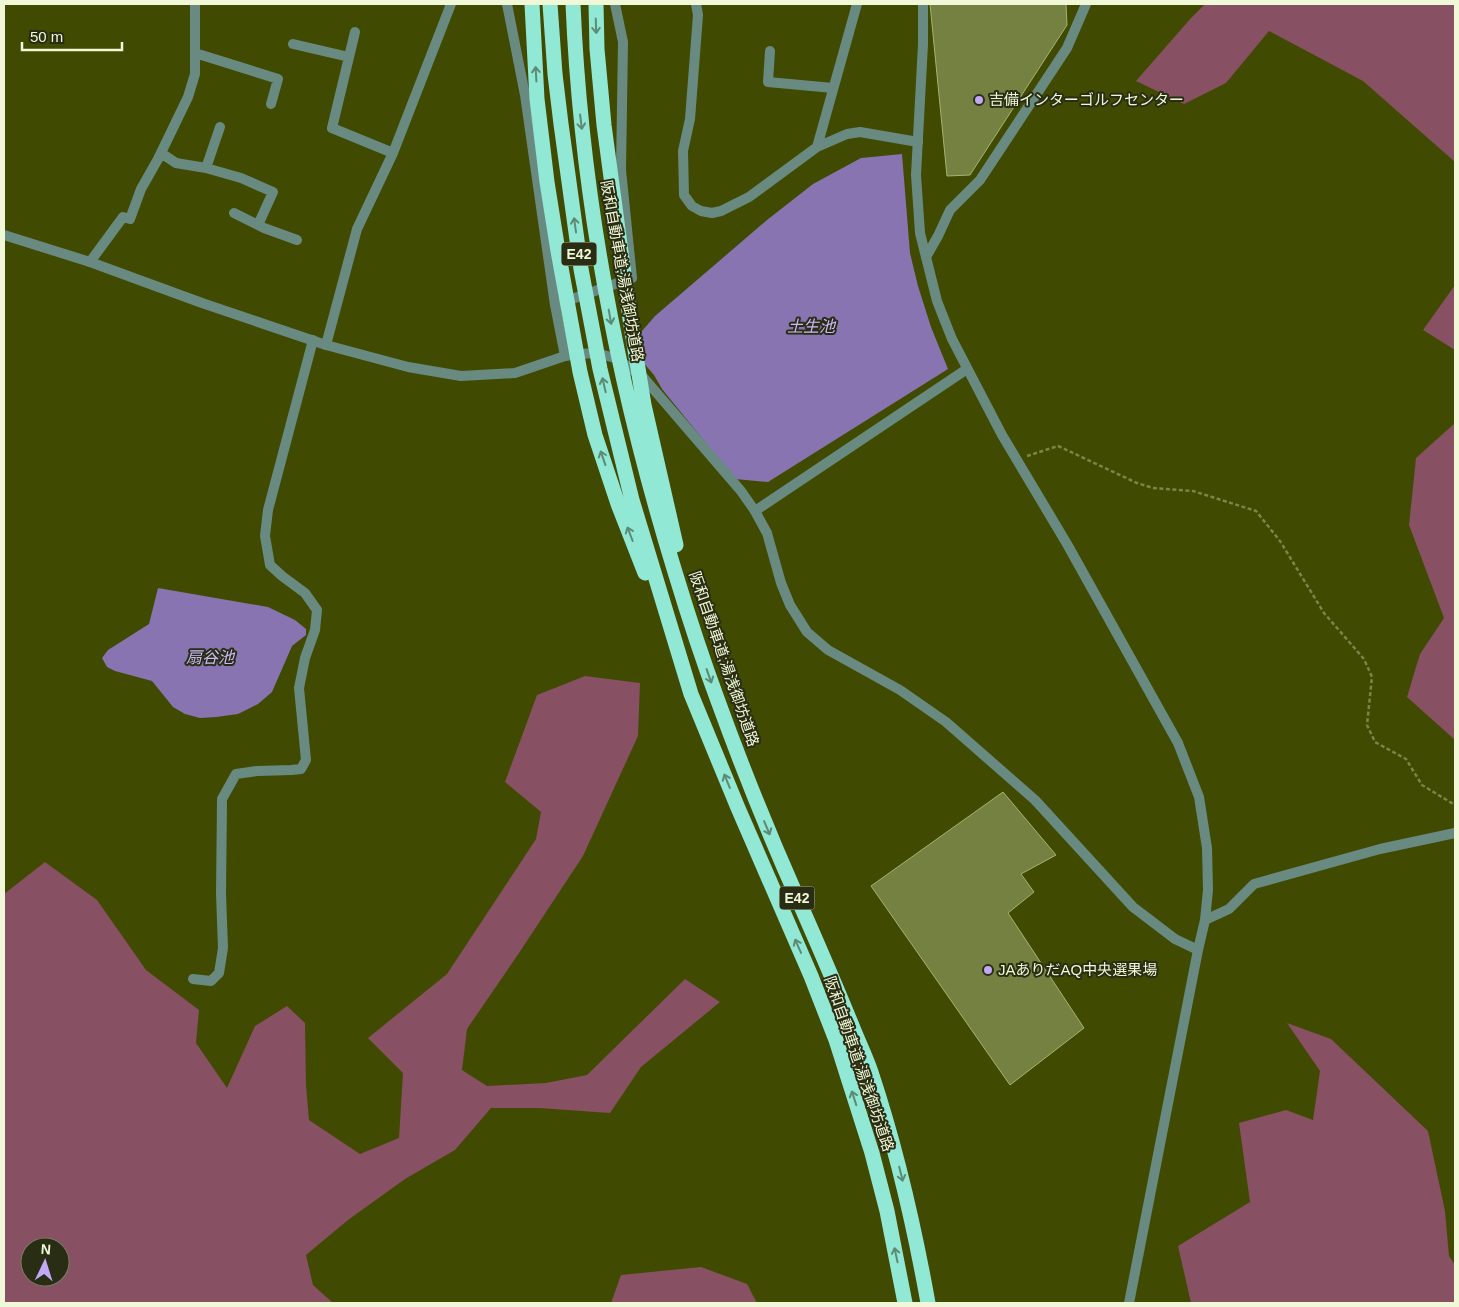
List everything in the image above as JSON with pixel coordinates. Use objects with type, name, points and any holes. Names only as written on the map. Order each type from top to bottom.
[{"type":"highway","points":[[532,4],[537,99],[558,251],[587,404],[595,435],[625,502]]},
{"type":"highway","name":"E42","points":[[550,4],[560,124],[581,269],[625,502]]},
{"type":"highway","name":"阪和自動車道;湯浅御坊道路","points":[[573,4],[579,111],[598,247],[626,393],[658,494],[701,654],[756,802],[870,1070],[901,1174],[928,1303]]},
{"type":"highway","points":[[596,4],[597,49],[604,125],[630,319],[658,494]]},
{"type":"highway","name":"阪和自動車道;湯浅御坊道路","points":[[625,502],[691,694],[836,1040],[877,1172],[887,1211],[905,1303]]},
{"type":"street","points":[[90,262],[123,217],[130,219],[141,189],[188,97],[195,74],[195,4]]},
{"type":"street","points":[[326,345],[357,229],[393,153],[451,4]]},
{"type":"street","points":[[507,4],[525,94],[555,306],[565,356]]},
{"type":"street","points":[[555,306],[632,278],[621,170],[623,42],[615,4]]},
{"type":"street","points":[[696,4],[698,15],[690,119],[683,151],[684,195],[692,206],[701,211],[712,213],[720,211],[748,197],[817,147],[847,134],[860,132],[918,142]]},
{"type":"street","points":[[817,147],[857,4]]},
{"type":"street","points":[[923,4],[923,44],[916,176],[920,233],[938,301],[952,339],[1002,436],[1067,544],[1178,743],[1199,797],[1207,848],[1208,890],[1205,920],[1129,1303]]},
{"type":"street","points":[[926,257],[950,210],[980,180],[1067,48],[1086,4]]},
{"type":"street","points":[[355,32],[332,128],[393,153]]},
{"type":"street","points":[[294,44],[349,57]]},
{"type":"street","points":[[770,51],[768,82],[833,88]]},
{"type":"street","points":[[195,52],[278,80],[271,104]]},
{"type":"street","points":[[206,168],[220,127]]},
{"type":"street","points":[[161,153],[176,163],[206,168],[241,178],[274,192],[258,225]]},
{"type":"street","points":[[234,213],[258,225],[297,240]]},
{"type":"street","points":[[4,235],[90,262],[202,303],[326,345],[408,367],[461,376],[515,372],[565,356],[596,353],[615,358],[643,377],[755,511],[767,533],[781,583],[790,605],[807,632],[828,650],[900,690],[946,722],[1035,800],[1133,907],[1175,939],[1198,950]]},
{"type":"street","points":[[194,979],[212,981],[219,973],[223,948],[221,894],[222,799],[236,774],[301,769],[306,760],[299,688],[305,658],[314,630],[317,610],[305,593],[270,565],[265,536],[268,510],[313,340]]},
{"type":"street","points":[[755,511],[967,369]]},
{"type":"street","points":[[1205,920],[1229,909],[1254,884],[1380,849],[1455,833]]},
{"type":"path","points":[[1016,459],[1058,446],[1153,488],[1193,491],[1256,511],[1280,540],[1324,612],[1364,659],[1372,677],[1368,725],[1375,742],[1406,759],[1422,785],[1455,805]]},
{"type":"shaded area","points":[[1205,4],[1455,4],[1455,162],[1363,81],[1269,31],[1226,83],[1184,104],[1136,81]]},
{"type":"shaded area","points":[[1455,285],[1455,350],[1423,330]]},
{"type":"shaded area","points":[[1455,423],[1455,740],[1407,697],[1420,654],[1444,618],[1409,525],[1416,458]]},
{"type":"shaded area","points":[[585,676],[640,683],[638,736],[583,856],[467,1029],[462,1070],[487,1086],[546,1083],[587,1075],[685,979],[720,1002],[641,1067],[610,1113],[539,1108],[491,1108],[455,1150],[405,1179],[348,1220],[306,1255],[313,1285],[333,1303],[4,1303],[4,894],[45,862],[97,900],[146,970],[199,1010],[196,1043],[227,1088],[255,1026],[287,1006],[305,1023],[306,1085],[309,1120],[360,1154],[399,1138],[403,1073],[368,1038],[447,974],[536,839],[541,812],[505,782],[537,695]]},
{"type":"shaded area","points":[[1287,1023],[1331,1039],[1428,1131],[1445,1211],[1449,1256],[1455,1265],[1455,1303],[1191,1303],[1178,1246],[1250,1202],[1239,1123],[1286,1110],[1313,1120],[1320,1071]]},
{"type":"shaded area","points":[[701,1267],[747,1284],[757,1303],[611,1303],[621,1275]]},
{"type":"water","name":"土生池","points":[[902,154],[910,253],[931,327],[948,369],[768,482],[735,479],[629,346],[655,316],[767,220],[813,184],[861,158]]},
{"type":"water","name":"扇谷池","points":[[158,588],[268,607],[295,620],[306,629],[306,635],[292,646],[272,692],[258,704],[238,714],[200,718],[185,714],[173,707],[152,681],[115,671],[107,667],[102,658],[108,650],[149,624]]},
{"type":"building","name":"吉備インターゴルフセンター","points":[[930,4],[1066,4],[1067,25],[970,175],[947,176]]},
{"type":"building","name":"JAありだAQ中央選果場","points":[[1003,792],[1056,855],[1021,874],[1034,892],[1008,913],[1084,1028],[1010,1085],[871,886]]},
{"type":"place","name":"吉備インターゴルフセンター","points":[[979,100]]},
{"type":"place","name":"JAありだAQ中央選果場","points":[[988,970]]}]
